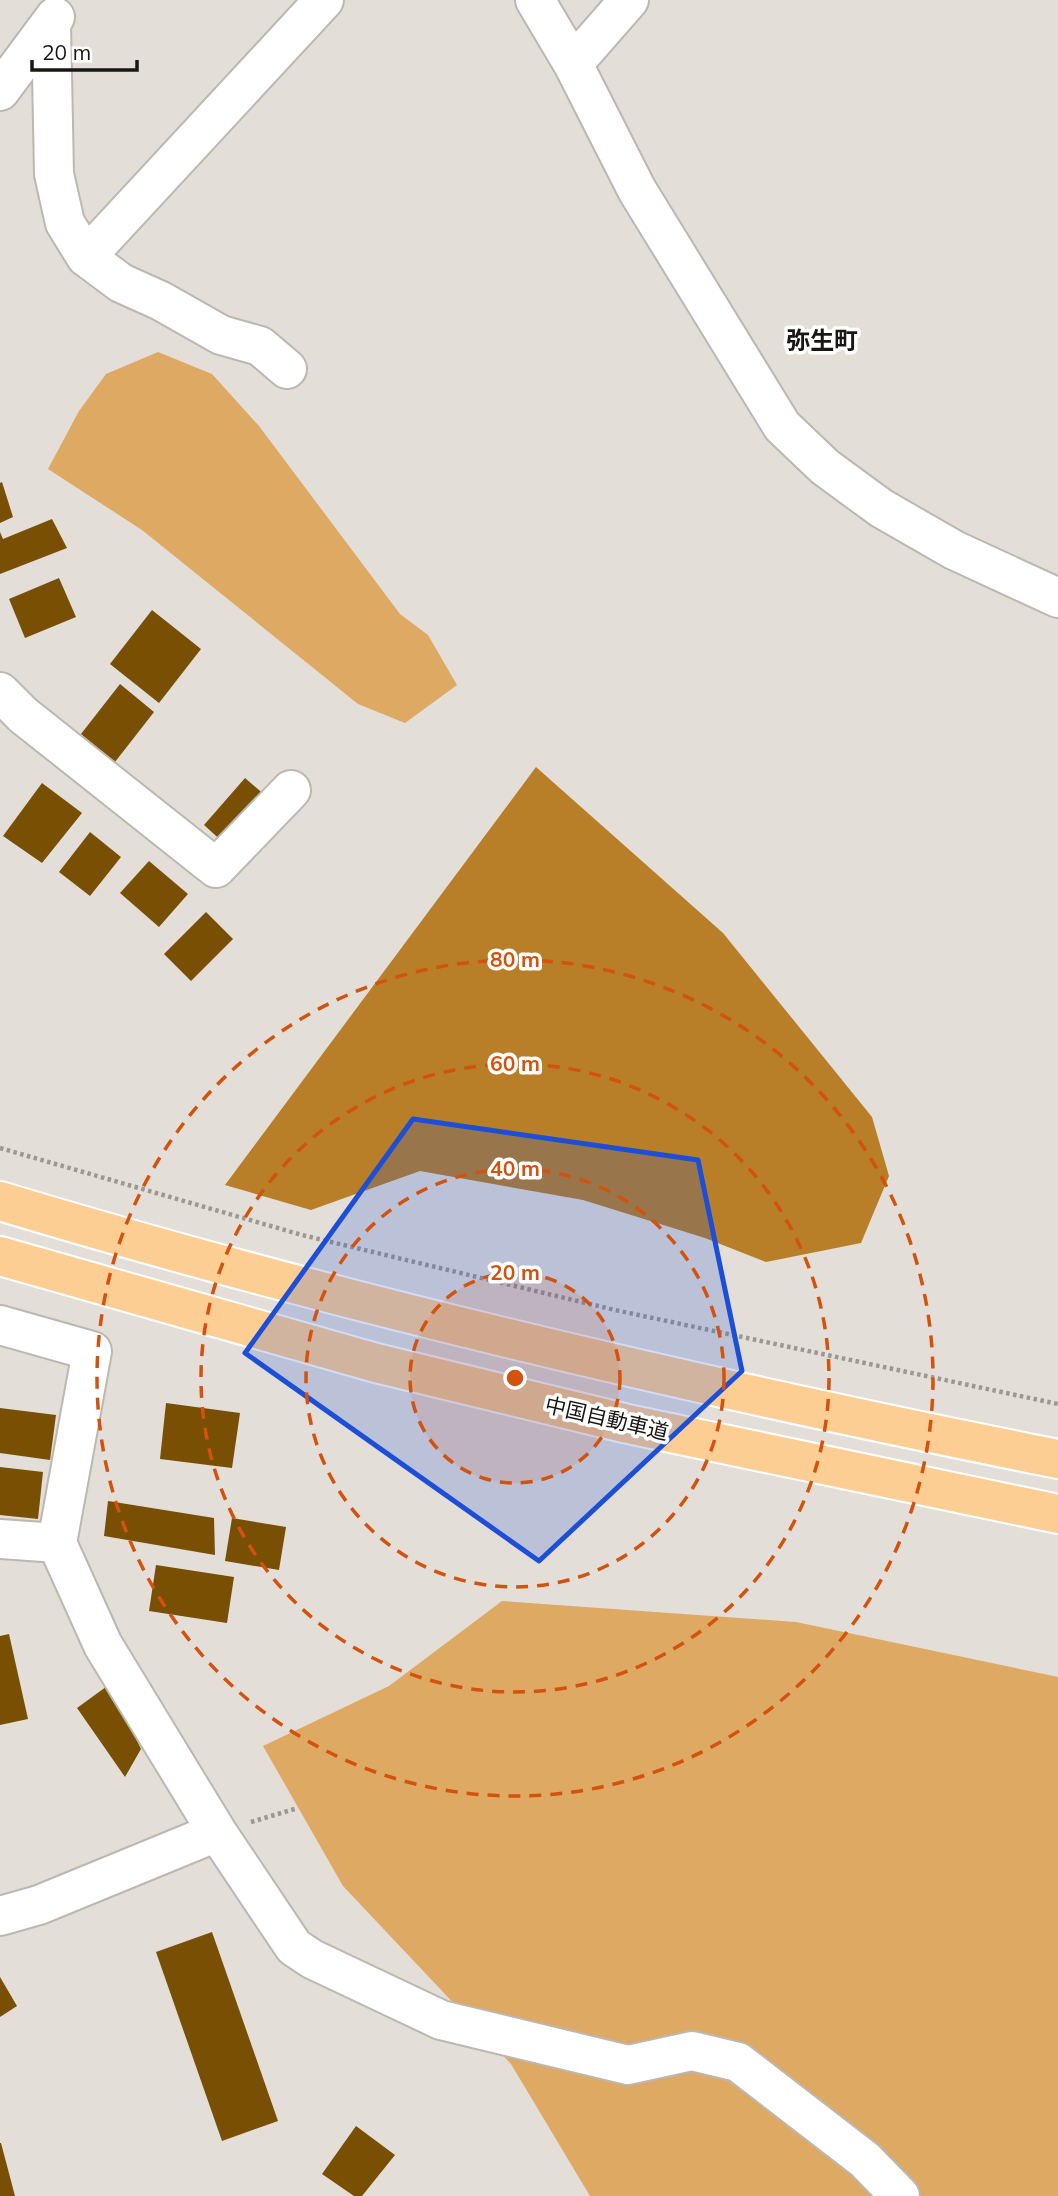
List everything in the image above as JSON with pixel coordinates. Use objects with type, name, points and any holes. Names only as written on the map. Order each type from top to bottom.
[{"type":"highway","points":[[0,1201],[122,1238],[395,1312],[662,1376],[1058,1459]]},
{"type":"highway","name":"中国自動車道","points":[[0,1255],[376,1363],[628,1424],[1058,1514]]},
{"type":"street","points":[[86,257],[324,0]]},
{"type":"street","points":[[535,0],[573,64],[637,190],[782,426],[825,467],[881,508],[954,550],[1058,598]]},
{"type":"street","points":[[573,64],[629,0]]},
{"type":"street","points":[[58,11],[54,174],[65,223],[86,257],[121,283],[161,301],[221,335],[260,346],[287,369]]},
{"type":"street","points":[[0,91],[58,11]]},
{"type":"street","points":[[0,692],[23,715],[216,868],[291,790]]},
{"type":"street","points":[[0,1325],[92,1351],[57,1543],[103,1645],[217,1832],[294,1947],[312,1959],[441,2020],[467,2027],[628,2065],[692,2051],[738,2062],[865,2160],[900,2196]]},
{"type":"street","points":[[0,1539],[57,1543]]},
{"type":"street","points":[[0,1916],[39,1905],[217,1832]]},
{"type":"path","points":[[0,1149],[316,1238],[615,1310],[1058,1404]]},
{"type":"path","points":[[217,1832],[298,1808]]},
{"type":"highlighted area","points":[[413,1119],[698,1160],[742,1371],[539,1561],[245,1353]]},
{"type":"shaded area","points":[[158,352],[212,374],[259,426],[400,614],[428,635],[457,685],[405,723],[358,704],[142,530],[48,469],[79,411],[106,374]]},
{"type":"shaded area","points":[[536,767],[723,933],[872,1117],[889,1176],[861,1243],[766,1262],[705,1238],[583,1200],[420,1171],[311,1210],[225,1185]]},
{"type":"shaded area","points":[[502,1601],[796,1622],[1058,1677],[1058,2196],[590,2196],[511,2064],[343,1886],[263,1746],[389,1686]]},
{"type":"building","points":[[2,482],[13,517],[0,523],[0,483]]},
{"type":"building","points":[[52,519],[67,548],[0,574],[0,532],[3,539]]},
{"type":"building","points":[[59,578],[76,617],[25,638],[9,599]]},
{"type":"building","points":[[152,610],[201,649],[159,703],[110,664]]},
{"type":"building","points":[[120,684],[154,712],[115,762],[81,734]]},
{"type":"building","points":[[245,778],[266,796],[225,844],[204,825]]},
{"type":"building","points":[[42,783],[82,813],[42,863],[3,836]]},
{"type":"building","points":[[90,832],[121,857],[90,896],[59,872]]},
{"type":"building","points":[[149,861],[188,894],[159,927],[120,893]]},
{"type":"building","points":[[206,912],[233,939],[191,981],[164,954]]},
{"type":"building","points":[[166,1403],[240,1413],[232,1468],[160,1459]]},
{"type":"building","points":[[0,1408],[56,1415],[50,1460],[0,1453]]},
{"type":"building","points":[[0,1467],[43,1472],[38,1519],[0,1515]]},
{"type":"building","points":[[108,1501],[214,1518],[215,1555],[104,1536]]},
{"type":"building","points":[[232,1518],[286,1527],[279,1570],[225,1561]]},
{"type":"building","points":[[156,1565],[234,1577],[227,1623],[149,1611]]},
{"type":"building","points":[[9,1634],[28,1719],[0,1725],[0,1636]]},
{"type":"building","points":[[110,1684],[141,1749],[125,1777],[77,1708]]},
{"type":"building","points":[[212,1932],[278,2121],[222,2141],[156,1952]]},
{"type":"building","points":[[0,1977],[17,2006],[0,2017]]},
{"type":"building","points":[[356,2126],[395,2155],[362,2196],[354,2196],[322,2174]]},
{"type":"building","points":[[1,2143],[15,2196],[0,2196]]},
{"type":"district","name":"弥生町","points":[[822,340]]}]
